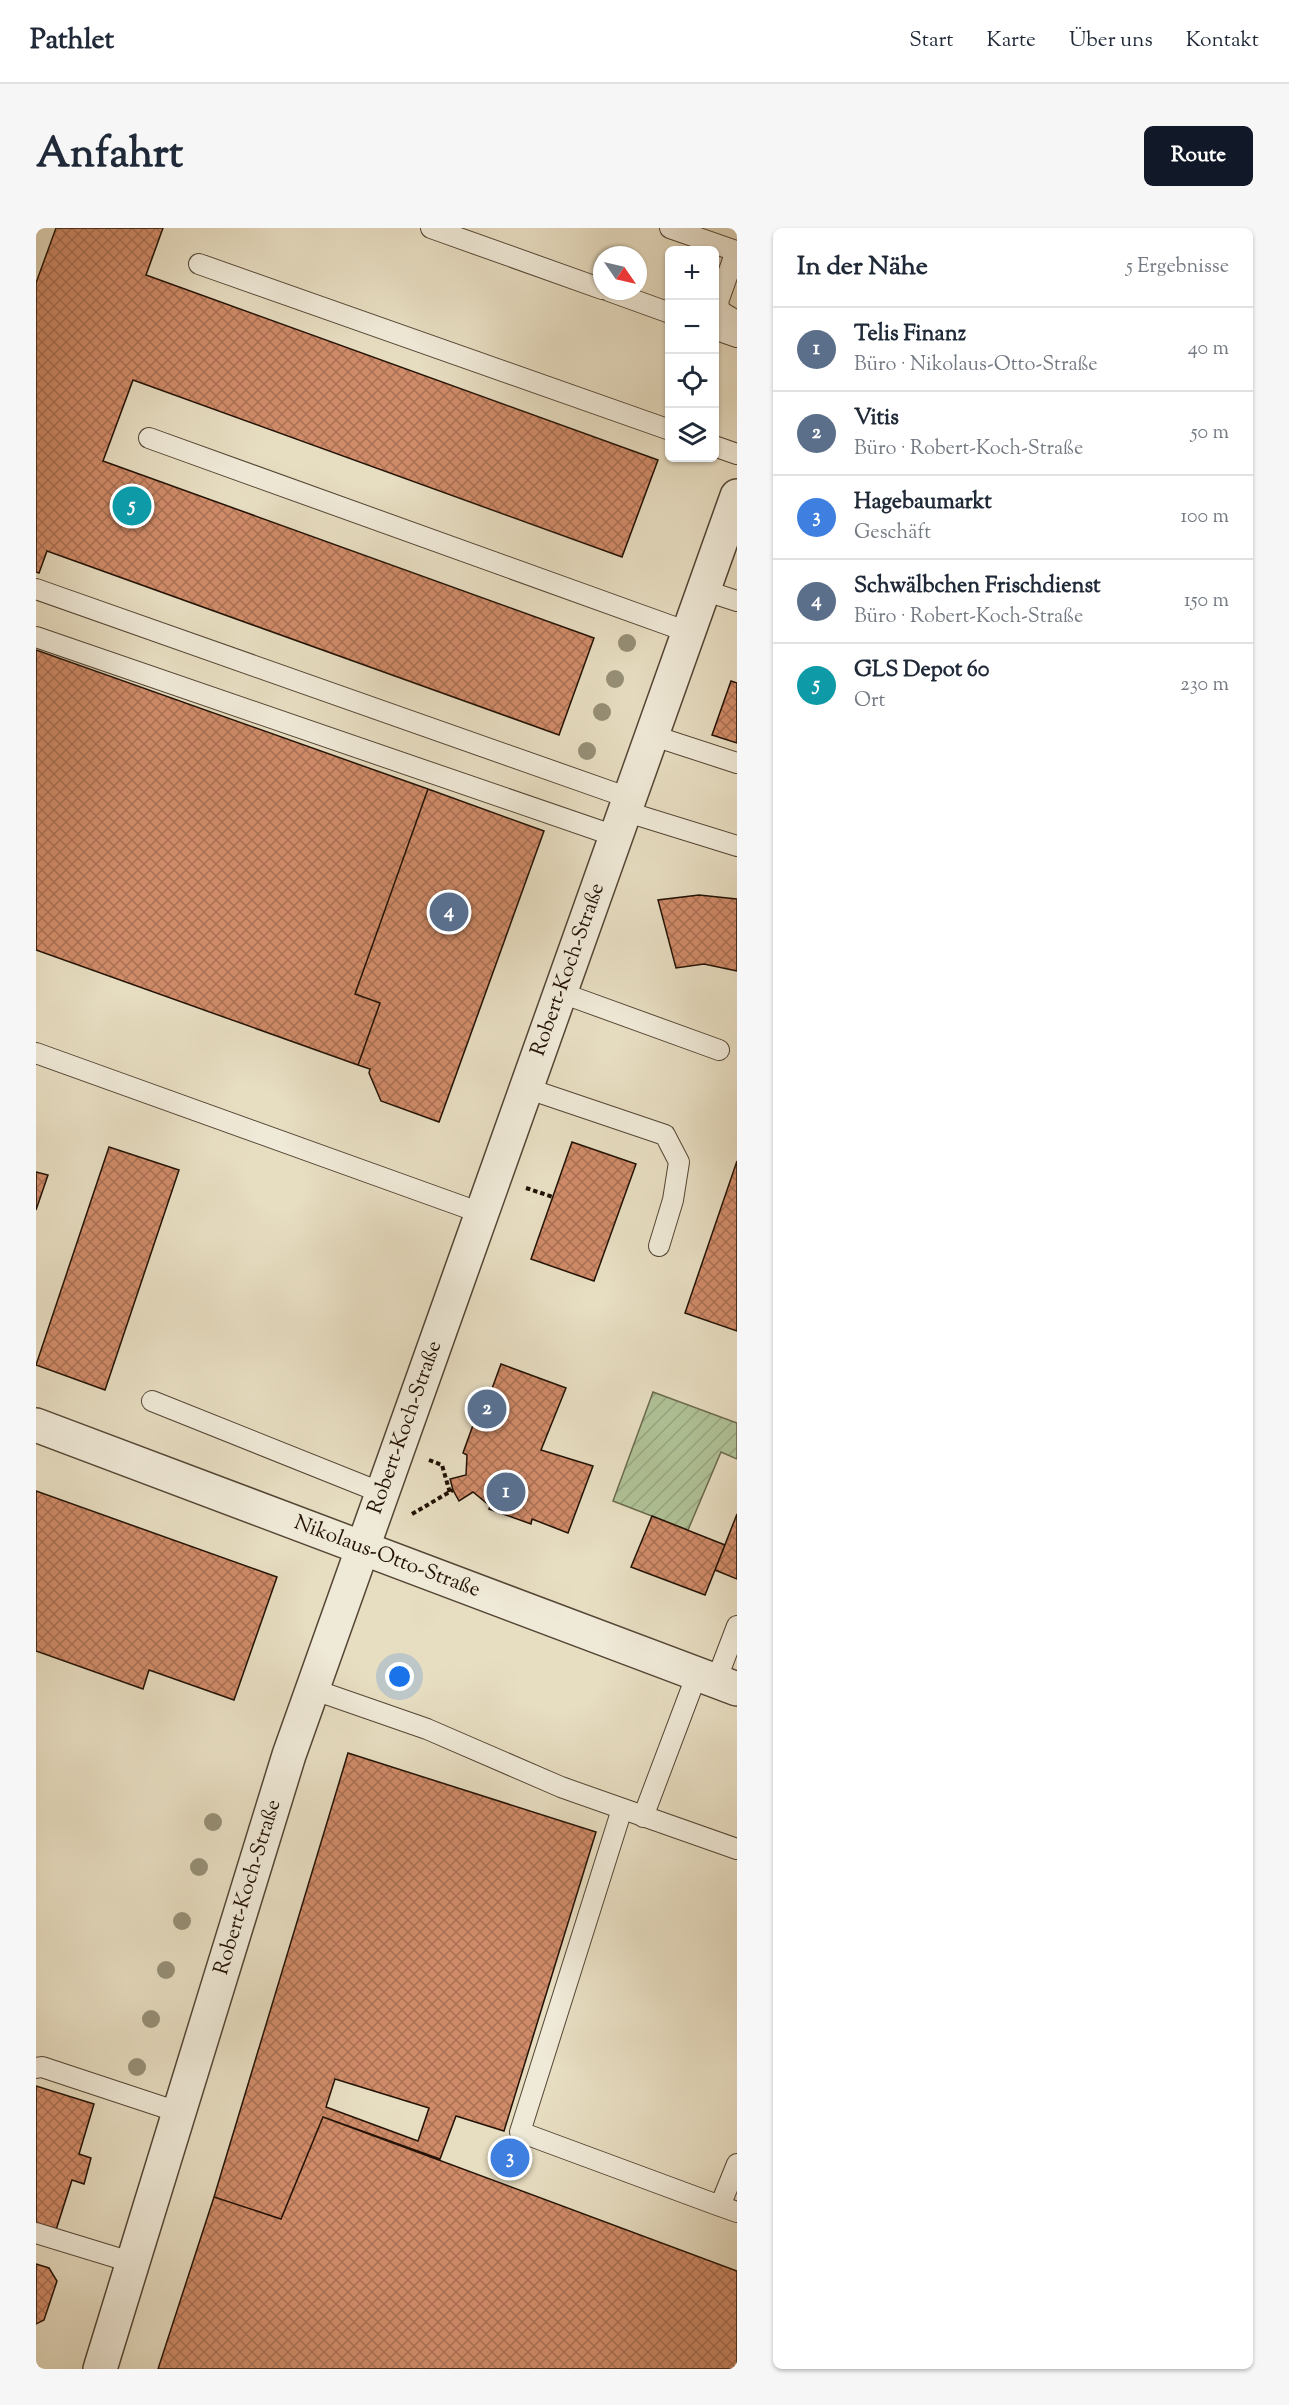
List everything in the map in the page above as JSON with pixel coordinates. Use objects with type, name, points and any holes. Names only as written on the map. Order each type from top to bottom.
[{"type":"street","name":"Robert-Koch-Straße","points":[[100,2369],[178,2112],[312,1689],[737,495]]},
{"type":"street","name":"Nikolaus-Otto-Straße","points":[[36,1425],[717,1681]]},
{"type":"lane","points":[[431,228],[593,286]]},
{"type":"lane","points":[[670,228],[736,251],[718,302],[720,311],[737,321]]},
{"type":"lane","points":[[199,264],[665,429]]},
{"type":"lane","points":[[634,300],[665,312]]},
{"type":"lane","points":[[719,330],[737,337]]},
{"type":"lane","points":[[149,438],[688,632]]},
{"type":"lane","points":[[719,448],[737,454]]},
{"type":"lane","points":[[36,589],[623,815]]},
{"type":"lane","points":[[703,590],[737,601]]},
{"type":"lane","points":[[36,637],[623,815],[737,846]]},
{"type":"lane","points":[[651,735],[737,763]]},
{"type":"lane","points":[[559,992],[719,1050]]},
{"type":"lane","points":[[36,1053],[481,1213]]},
{"type":"lane","points":[[526,1088],[665,1135],[679,1162],[673,1200],[659,1246]]},
{"type":"lane","points":[[152,1401],[382,1493]]},
{"type":"lane","points":[[643,1817],[717,1681],[737,1626]]},
{"type":"lane","points":[[312,1689],[427,1729],[561,1787],[737,1850]]},
{"type":"lane","points":[[622,1809],[520,2132],[729,2209],[737,2164]]},
{"type":"lane","points":[[38,2067],[178,2112]]},
{"type":"lane","points":[[36,2233],[134,2263]]},
{"type":"path","points":[[519,1185],[553,1197]]},
{"type":"path","points":[[412,1514],[452,1491],[442,1465],[422,1457]]},
{"type":"green space","points":[[653,1392],[737,1423],[737,1459],[721,1452],[688,1530],[613,1501]]},
{"type":"building","points":[[56,228],[163,228],[146,275],[658,460],[622,557],[133,380],[103,461],[594,638],[559,735],[47,551],[39,573],[36,572],[36,283]]},
{"type":"building","points":[[36,650],[428,789],[355,994],[380,1003],[358,1065],[36,950]]},
{"type":"building","points":[[731,681],[737,683],[737,743],[712,735]]},
{"type":"building","points":[[428,789],[544,831],[439,1122],[381,1101],[369,1073],[370,1069],[358,1065],[380,1003],[355,994]]},
{"type":"building","points":[[699,895],[737,899],[737,971],[704,964],[676,968],[658,900]]},
{"type":"building","points":[[572,1142],[636,1164],[594,1281],[531,1259]]},
{"type":"building","points":[[109,1147],[179,1170],[105,1390],[36,1365]]},
{"type":"building","points":[[737,1161],[737,1331],[685,1313]]},
{"type":"building","points":[[36,1172],[48,1175],[36,1210]]},
{"type":"building","points":[[501,1364],[566,1388],[541,1450],[593,1466],[568,1533],[532,1519],[531,1524],[489,1509],[490,1506],[473,1492],[459,1501],[453,1490],[450,1479],[466,1475],[467,1455],[463,1453],[481,1403],[486,1405]]},
{"type":"building","points":[[36,1491],[277,1577],[234,1700],[149,1670],[143,1689],[36,1651]]},
{"type":"building","points":[[737,1514],[737,1579],[715,1570]]},
{"type":"building","points":[[652,1516],[725,1545],[705,1595],[631,1567]]},
{"type":"building","points":[[348,1753],[596,1832],[504,2131],[456,2116],[440,2159],[323,2117],[281,2219],[214,2197]],"holes":[[[335,2079],[429,2108],[418,2141],[326,2107]]]},
{"type":"building","points":[[36,2086],[94,2104],[79,2154],[91,2158],[84,2184],[72,2180],[56,2230],[36,2224]]},
{"type":"building","points":[[323,2117],[737,2271],[737,2369],[158,2369],[214,2197],[281,2219]]},
{"type":"building","points":[[36,2264],[49,2268],[57,2281],[44,2320],[36,2324]]},
{"type":"place","name":"GLS Depot 60","points":[[132,506]]},
{"type":"place","name":"Schwälbchen Frischdienst","points":[[449,912]]},
{"type":"place","name":"Vitis","points":[[487,1409]]},
{"type":"place","name":"Telis Finanz","points":[[506,1492]]},
{"type":"place","name":"Hagebaumarkt","points":[[510,2158]]}]
